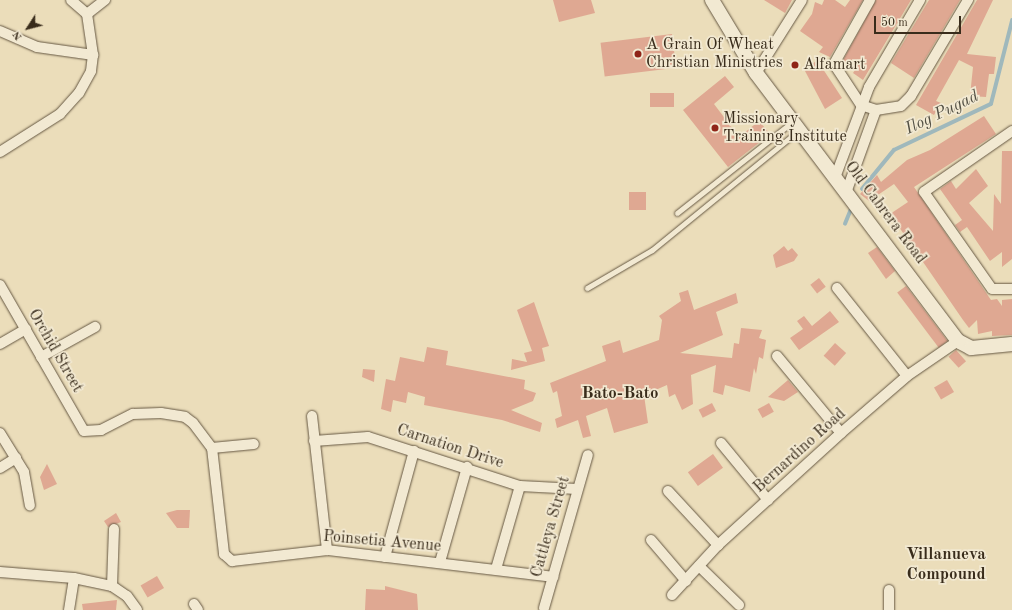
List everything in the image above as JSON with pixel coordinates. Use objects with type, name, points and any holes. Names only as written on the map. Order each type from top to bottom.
[{"type":"street","points":[[0,152],[60,114],[79,93],[90,71],[93,55],[87,14],[72,0]]},
{"type":"street","points":[[87,14],[105,0]]},
{"type":"street","name":"Old Cabrera Road","points":[[712,0],[756,73],[836,175],[958,341]]},
{"type":"street","points":[[756,73],[802,0]]},
{"type":"street","points":[[870,0],[834,64],[861,105],[876,110],[901,106],[911,96],[968,0]]},
{"type":"street","points":[[836,175],[861,105],[920,0]]},
{"type":"street","points":[[0,31],[37,47],[93,55]]},
{"type":"street","points":[[847,190],[876,110]]},
{"type":"street","points":[[1012,131],[927,187],[926,197],[988,285],[997,290],[1012,289]]},
{"type":"street","name":"Orchid Street","points":[[0,285],[84,431],[101,430],[133,414],[161,413],[185,416],[212,448]]},
{"type":"street","points":[[837,288],[907,376]]},
{"type":"street","points":[[41,357],[95,327]]},
{"type":"street","points":[[0,344],[26,329]]},
{"type":"street","points":[[958,341],[971,348],[1012,344]]},
{"type":"street","name":"Bernardino Road","points":[[672,595],[718,545],[841,433],[907,376],[958,341]]},
{"type":"street","points":[[777,356],[841,433]]},
{"type":"street","points":[[312,416],[327,550]]},
{"type":"street","points":[[0,433],[16,458],[30,488],[30,505]]},
{"type":"street","name":"Carnation Drive","points":[[314,441],[368,437],[520,486],[577,489]]},
{"type":"street","points":[[721,443],[768,500]]},
{"type":"street","points":[[212,448],[254,444]]},
{"type":"street","name":"Poinsetia Avenue","points":[[212,448],[224,554],[232,561],[327,550],[440,562],[552,577]]},
{"type":"street","points":[[385,556],[414,451]]},
{"type":"street","name":"Cattleya Street","points":[[544,608],[588,455]]},
{"type":"street","points":[[0,468],[16,458]]},
{"type":"street","points":[[440,562],[467,468]]},
{"type":"street","points":[[496,569],[520,486]]},
{"type":"street","points":[[668,491],[718,545]]},
{"type":"street","points":[[112,586],[114,529]]},
{"type":"street","points":[[651,540],[686,581]]},
{"type":"street","points":[[699,566],[739,605]]},
{"type":"street","points":[[0,572],[74,578],[112,586],[127,596],[137,610]]},
{"type":"street","points":[[69,610],[74,578]]},
{"type":"street","points":[[889,590],[889,610]]},
{"type":"lane","points":[[677,213],[797,125]]},
{"type":"lane","points":[[587,288],[652,250],[797,125]]},
{"type":"building","points":[[553,0],[591,0],[595,13],[559,22]]},
{"type":"building","points":[[764,0],[792,0],[785,13]]},
{"type":"building","points":[[824,0],[835,0],[845,7],[850,0],[863,0],[830,57],[819,52],[823,47],[800,31],[812,14],[815,2],[822,5]]},
{"type":"building","points":[[876,0],[911,0],[863,80],[853,73],[855,70],[842,62]]},
{"type":"building","points":[[929,0],[960,0],[914,78],[891,63]]},
{"type":"building","points":[[977,0],[993,0],[967,54],[996,57],[994,74],[989,74],[986,97],[970,96],[973,67],[959,60],[936,101],[941,103],[934,115],[916,105]]},
{"type":"building","name":"A Grain Of Wheat Christian Ministries","points":[[672,34],[676,68],[605,77],[601,43]]},
{"type":"building","points":[[817,60],[842,98],[825,109],[805,71]]},
{"type":"building","name":"Missionary Training Institute","points":[[725,76],[734,87],[714,104],[739,137],[759,121],[770,134],[728,167],[683,110]]},
{"type":"building","points":[[650,93],[674,93],[674,107],[650,107]]},
{"type":"building","points":[[984,116],[996,134],[914,187],[991,300],[997,299],[1002,306],[1002,300],[1012,299],[1012,335],[992,336],[992,331],[978,334],[977,320],[969,328],[890,214],[908,202],[894,184],[869,201],[860,194],[877,175],[881,182],[907,160],[930,150]]},
{"type":"building","points":[[1002,151],[1012,151],[1012,259],[1002,267],[1002,252],[990,261],[967,227],[960,232],[955,225],[962,220],[940,189],[951,181],[956,189],[976,169],[988,186],[969,203],[993,231],[994,194],[1001,204]]},
{"type":"building","points":[[629,192],[646,192],[646,210],[629,210]]},
{"type":"building","points":[[784,246],[788,251],[792,248],[798,255],[794,261],[776,268],[773,255]]},
{"type":"building","points":[[877,247],[895,271],[886,279],[868,253]]},
{"type":"building","points":[[819,278],[826,287],[817,293],[810,285]]},
{"type":"building","points":[[906,286],[948,341],[939,348],[897,293]]},
{"type":"building","points":[[688,290],[694,310],[736,293],[738,303],[716,312],[723,335],[680,353],[732,358],[734,343],[739,344],[741,328],[762,330],[759,338],[766,340],[763,359],[759,357],[756,374],[754,368],[750,392],[725,385],[723,395],[713,392],[716,365],[691,375],[693,404],[682,410],[675,394],[669,397],[667,385],[644,395],[648,423],[614,433],[607,408],[586,416],[591,436],[583,438],[578,420],[557,428],[555,419],[562,416],[557,391],[553,393],[550,383],[606,361],[602,346],[620,340],[623,353],[659,340],[662,320],[659,316],[681,301],[679,293]]},
{"type":"building","points":[[534,302],[549,346],[542,348],[545,361],[511,370],[512,359],[527,362],[524,353],[532,351],[517,310]]},
{"type":"building","points":[[830,311],[839,322],[799,350],[790,338],[803,329],[797,321],[804,316],[812,326]]},
{"type":"building","points":[[835,343],[846,353],[835,366],[824,356]]},
{"type":"building","points":[[427,347],[448,351],[446,365],[525,380],[524,389],[536,393],[533,401],[511,410],[542,423],[540,432],[502,420],[424,405],[425,397],[408,392],[406,403],[393,400],[391,412],[381,409],[386,379],[395,381],[400,357],[424,362]]},
{"type":"building","points":[[956,350],[966,361],[959,368],[949,357]]},
{"type":"building","points":[[363,369],[375,370],[374,382],[362,377]]},
{"type":"building","points":[[788,380],[798,392],[784,401],[768,397]]},
{"type":"building","points":[[947,380],[954,392],[941,400],[934,388]]},
{"type":"building","points":[[712,403],[716,411],[703,418],[699,410]]},
{"type":"building","points":[[769,403],[774,412],[762,418],[758,409]]},
{"type":"building","points":[[713,454],[723,468],[698,486],[688,472]]},
{"type":"building","points":[[47,464],[57,484],[44,490],[40,477]]},
{"type":"building","points":[[177,510],[190,510],[189,528],[177,528],[166,513]]},
{"type":"building","points":[[116,513],[121,522],[108,527],[104,521]]},
{"type":"building","points":[[157,576],[164,588],[148,598],[141,586]]},
{"type":"building","points":[[385,586],[417,594],[418,610],[365,610],[366,589],[385,590]]},
{"type":"building","points":[[117,600],[116,610],[83,610],[82,604]]},
{"type":"waterway","name":"Ilog Pugad","points":[[862,189],[894,150],[991,104],[1012,21]]},
{"type":"waterway","name":"Ilog Pugad","points":[[845,224],[852,207]]},
{"type":"place","name":"A Grain Of Wheat Christian Ministries","points":[[638,54]]},
{"type":"place","name":"Alfamart","points":[[795,65]]},
{"type":"place","name":"Missionary Training Institute","points":[[715,128]]},
{"type":"district","name":"Bato-Bato","points":[[620,394]]},
{"type":"district","name":"Villanueva Compound","points":[[946,565]]}]
